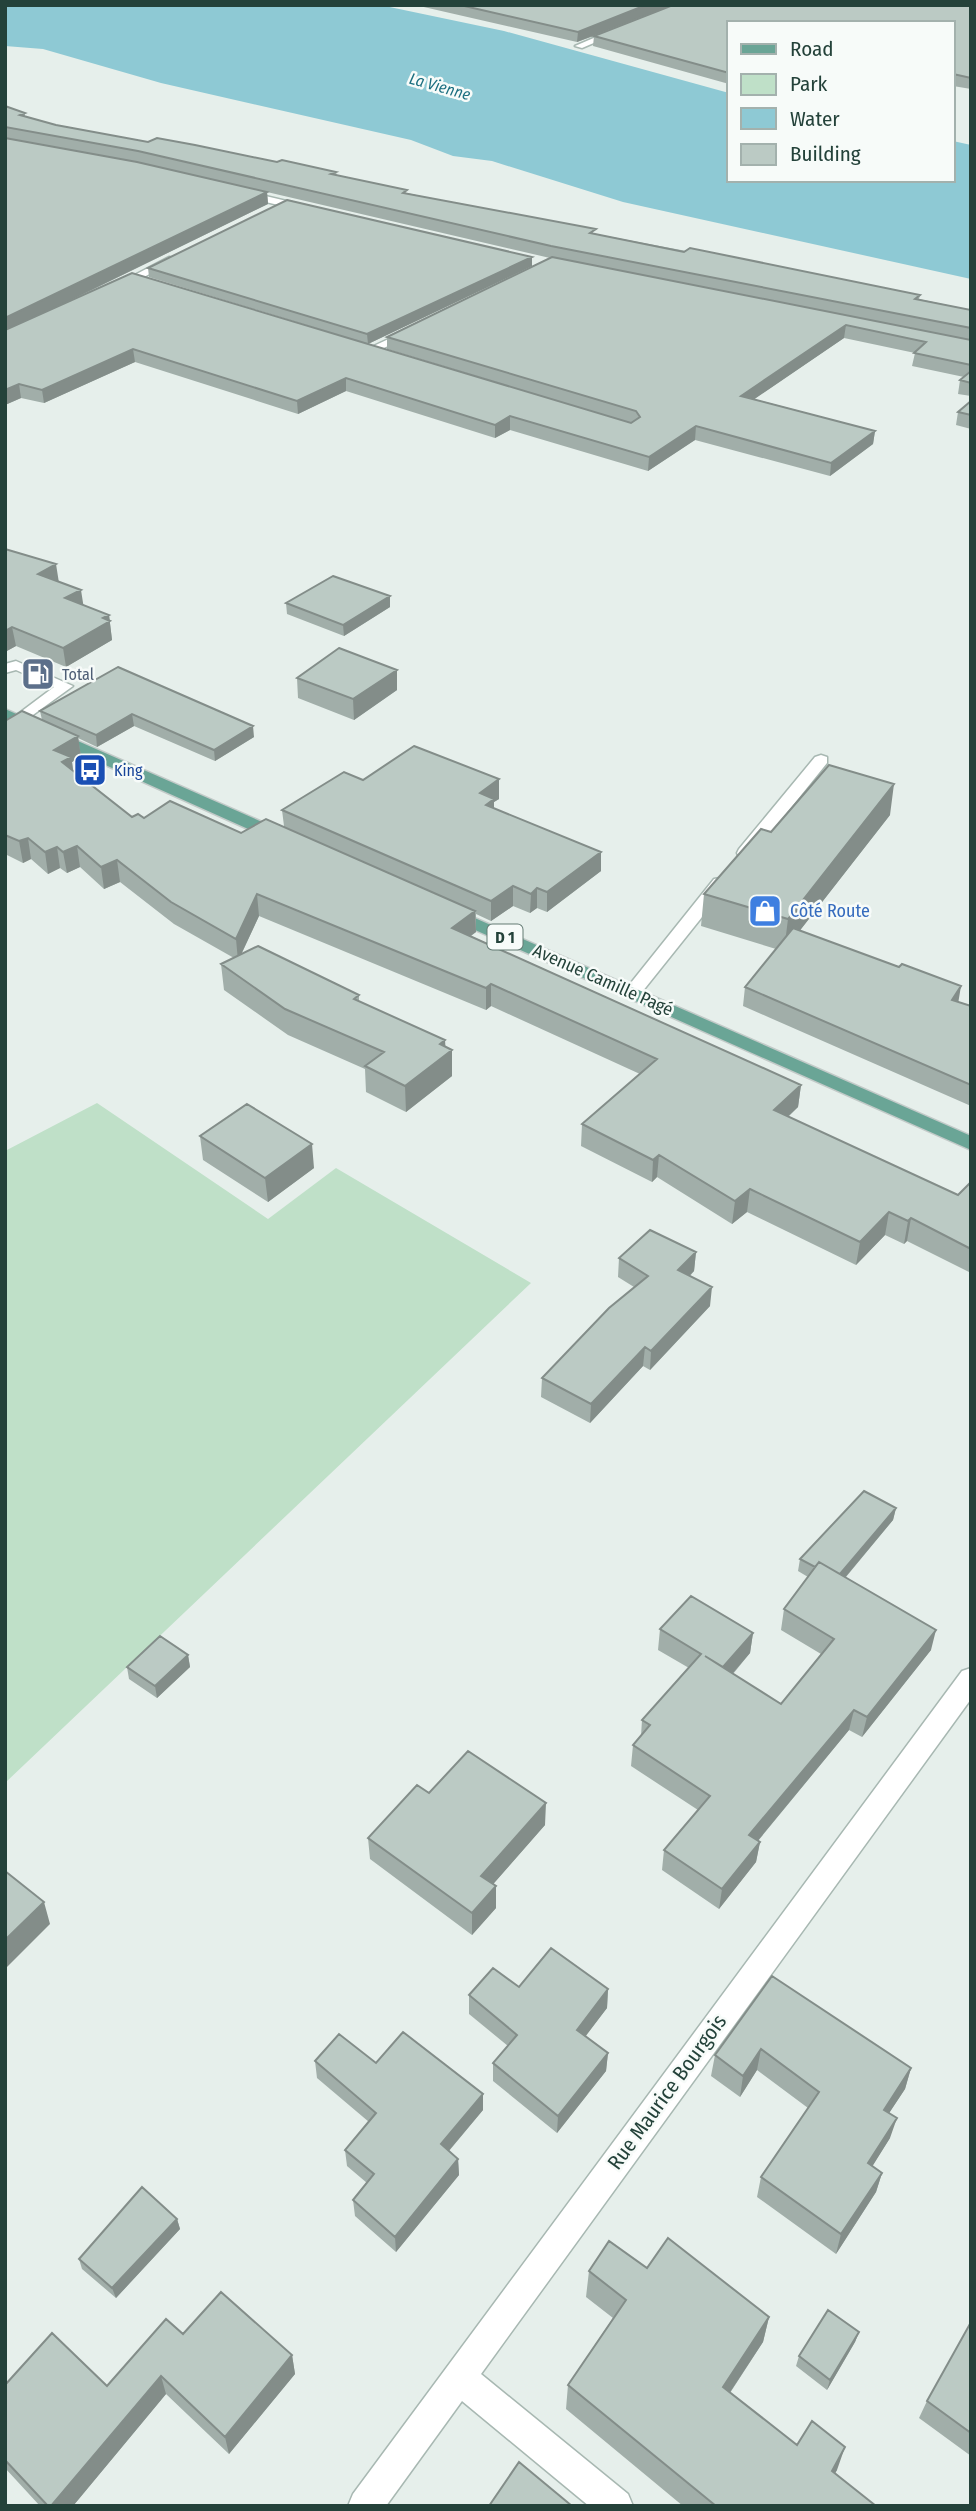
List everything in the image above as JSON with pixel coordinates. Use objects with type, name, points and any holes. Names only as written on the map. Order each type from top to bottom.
[{"type":"main road","points":[[12,717],[302,846]]},
{"type":"main road","name":"Avenue Camille Pagé","points":[[442,908],[971,1144]]},
{"type":"street","points":[[579,46],[627,28]]},
{"type":"street","points":[[222,189],[324,212]]},
{"type":"street","points":[[261,215],[284,203]]},
{"type":"street","points":[[159,287],[128,281],[191,250]]},
{"type":"street","points":[[369,351],[429,322]]},
{"type":"street","points":[[356,347],[382,355]]},
{"type":"street","points":[[5,669],[16,665],[65,685],[12,717]]},
{"type":"street","points":[[632,993],[821,761]]},
{"type":"street","name":"Rue Maurice Bourgois","points":[[365,2506],[971,1679]]},
{"type":"street","points":[[459,2377],[616,2506]]},
{"type":"green space","points":[[97,1103],[268,1219],[336,1168],[531,1283],[5,1783],[5,1151]]},
{"type":"water","name":"La Vienne","points":[[5,5],[380,5],[504,31],[727,92],[727,182],[955,182],[955,141],[971,145],[971,279],[623,202],[492,161],[453,156],[411,140],[161,83],[43,49],[5,46]]},
{"type":"building","points":[[460,5],[646,5],[578,32]]},
{"type":"building","points":[[673,5],[971,5],[971,78],[955,74],[955,21],[727,21],[727,72],[594,36]]},
{"type":"building","points":[[5,106],[25,113],[20,115],[56,125],[148,142],[157,138],[277,162],[282,160],[336,172],[331,174],[407,190],[403,193],[596,229],[590,233],[684,252],[690,248],[920,295],[915,299],[971,310],[971,328],[551,246],[138,151],[5,127]]},
{"type":"building","points":[[5,138],[137,162],[267,192],[5,318]]},
{"type":"building","points":[[287,200],[532,257],[367,334],[148,268]]},
{"type":"building","points":[[552,257],[971,340],[971,365],[914,353],[926,342],[846,325],[741,396],[875,431],[831,463],[696,426],[649,457],[510,416],[495,425],[346,378],[297,401],[133,349],[42,390],[19,384],[5,390],[5,330],[132,273],[631,423],[640,417],[636,411],[387,337]]},
{"type":"building","points":[[971,371],[971,383],[960,380]]},
{"type":"building","points":[[971,401],[971,415],[958,412]]},
{"type":"building","points":[[5,549],[56,564],[38,574],[81,590],[65,598],[109,615],[103,618],[110,621],[63,648],[12,627],[5,631]]},
{"type":"building","points":[[333,576],[390,596],[343,625],[286,603]]},
{"type":"building","points":[[339,648],[397,670],[353,699],[297,678]]},
{"type":"building","points":[[118,667],[253,726],[214,750],[132,714],[96,735],[40,711]]},
{"type":"building","points":[[22,711],[78,736],[54,750],[71,757],[62,762],[132,817],[138,814],[144,818],[170,801],[241,833],[266,819],[475,911],[452,928],[801,1085],[774,1110],[958,1195],[971,1182],[971,1249],[911,1218],[908,1221],[889,1212],[860,1242],[750,1189],[735,1201],[659,1155],[653,1160],[582,1124],[657,1059],[491,984],[486,988],[257,894],[236,939],[171,902],[117,860],[101,867],[77,846],[63,852],[57,847],[45,852],[28,838],[19,841],[5,835],[5,721]]},
{"type":"building","points":[[414,746],[499,779],[480,793],[494,799],[486,805],[601,852],[547,892],[537,888],[531,894],[513,886],[491,901],[282,810],[344,772],[363,780]]},
{"type":"building","points":[[829,765],[894,784],[788,919],[704,894],[761,829],[771,832]]},
{"type":"building","points":[[793,928],[899,967],[902,964],[961,986],[952,1000],[971,1006],[971,1085],[745,987]]},
{"type":"building","points":[[258,946],[359,995],[354,999],[445,1040],[440,1044],[452,1050],[405,1086],[365,1066],[384,1052],[285,1009],[221,964]]},
{"type":"building","points":[[247,1104],[312,1144],[265,1178],[200,1136]]},
{"type":"building","points":[[650,1230],[696,1252],[678,1270],[712,1287],[651,1351],[645,1347],[591,1404],[542,1378],[609,1308],[648,1276],[619,1258]]},
{"type":"building","points":[[864,1491],[896,1508],[840,1574],[819,1562],[815,1567],[800,1559]]},
{"type":"building","points":[[819,1562],[936,1630],[867,1717],[854,1710],[749,1835],[760,1842],[722,1889],[664,1850],[710,1796],[633,1745],[650,1725],[642,1720],[701,1654],[660,1629],[691,1596],[753,1633],[723,1667],[705,1656],[781,1704],[834,1639],[784,1609]]},
{"type":"building","points":[[160,1636],[188,1655],[155,1686],[127,1667]]},
{"type":"building","points":[[468,1751],[546,1803],[481,1876],[496,1886],[472,1913],[368,1838],[417,1785],[429,1793]]},
{"type":"building","points":[[5,1871],[44,1902],[5,1940]]},
{"type":"building","points":[[551,1948],[608,1989],[577,2030],[608,2053],[558,2116],[493,2063],[517,2035],[469,1995],[493,1968],[519,1987]]},
{"type":"building","points":[[772,1976],[911,2068],[884,2110],[897,2118],[868,2163],[882,2173],[841,2234],[761,2177],[819,2092],[761,2049],[743,2076],[715,2055]]},
{"type":"building","points":[[403,2032],[483,2094],[441,2144],[458,2159],[395,2237],[353,2200],[374,2174],[345,2150],[376,2113],[315,2061],[339,2034],[376,2063]]},
{"type":"building","points":[[142,2187],[177,2219],[112,2288],[79,2259]]},
{"type":"building","points":[[668,2238],[769,2317],[723,2387],[797,2445],[812,2421],[845,2447],[832,2471],[876,2506],[716,2506],[568,2385],[626,2300],[589,2271],[609,2241],[647,2268]]},
{"type":"building","points":[[221,2292],[292,2355],[225,2437],[161,2376],[51,2506],[48,2506],[5,2460],[5,2385],[52,2333],[107,2386],[166,2319],[183,2334]]},
{"type":"building","points":[[828,2310],[859,2332],[830,2380],[799,2356]]},
{"type":"building","points":[[971,2322],[971,2433],[927,2401]]},
{"type":"building","points":[[519,2462],[572,2506],[489,2506]]},
{"type":"place","name":"Total","points":[[38,674]]},
{"type":"place","name":"King","points":[[90,770]]},
{"type":"place","name":"Côté Route","points":[[765,911]]}]
